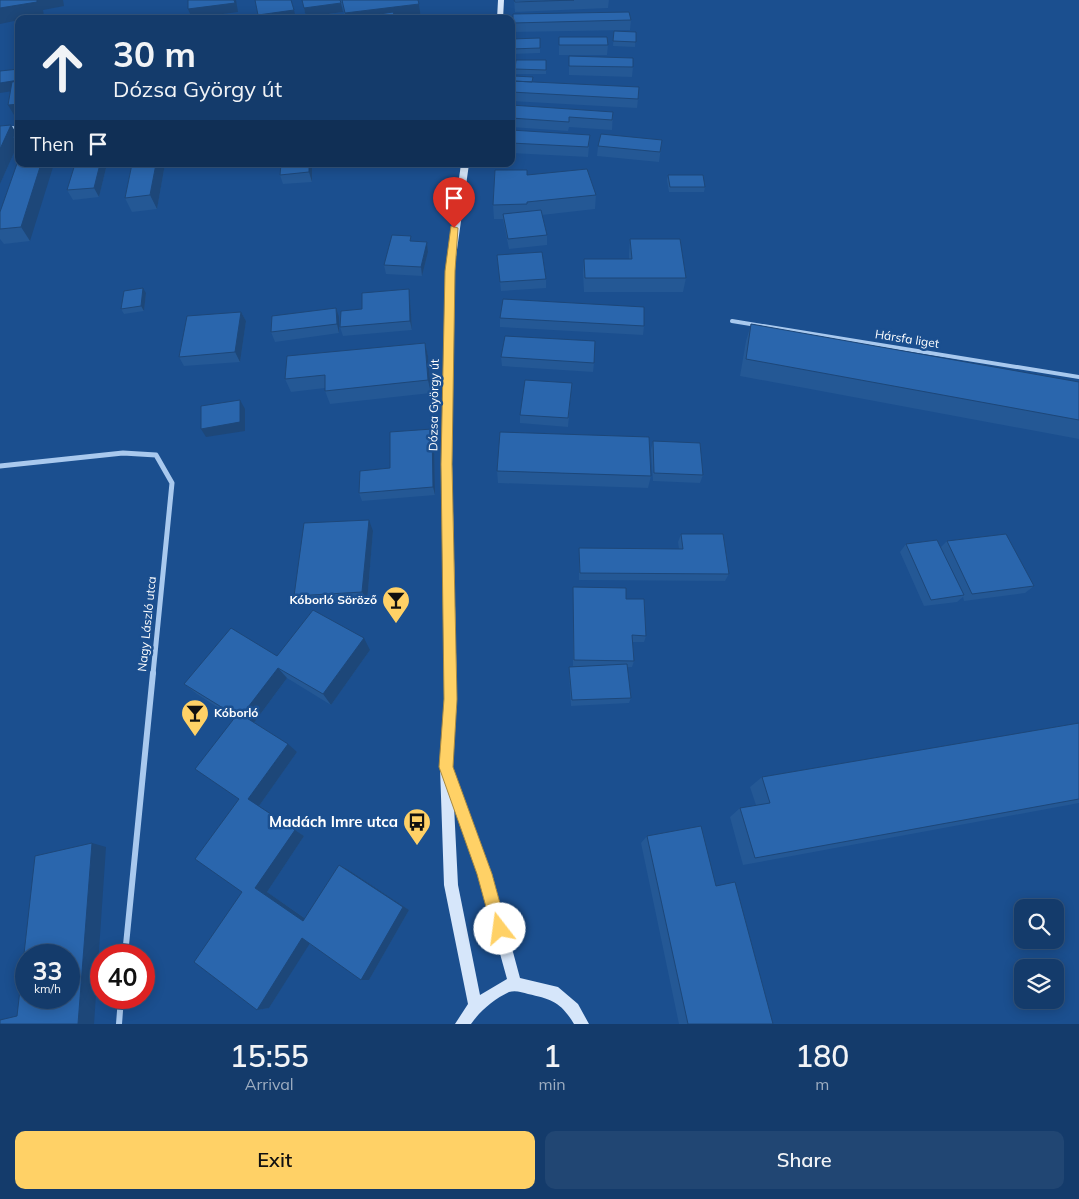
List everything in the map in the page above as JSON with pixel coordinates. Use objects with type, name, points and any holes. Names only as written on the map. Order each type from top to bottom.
[{"type":"street","points":[[500,0],[500,15]]},
{"type":"street","points":[[0,129],[15,127]]},
{"type":"street","name":"Dózsa György út","points":[[464,167],[450,271],[447,464],[451,699],[446,767],[451,885],[475,1006]]},
{"type":"street","name":"Hársfa liget","points":[[732,320],[1079,377]]},
{"type":"street","name":"Nagy László utca","points":[[0,466],[123,453],[156,455],[172,483],[126,944]]},
{"type":"street","points":[[446,767],[485,874],[515,984]]},
{"type":"street","points":[[462,1024],[466,1014],[475,1006],[506,986],[515,984],[553,992],[573,1009],[582,1024]]},
{"type":"street","points":[[118,1024],[120,1009]]},
{"type":"building","points":[[0,0],[37,0],[37,2],[0,8]]},
{"type":"building","points":[[188,0],[234,0],[235,3],[188,9]]},
{"type":"building","points":[[255,0],[291,0],[294,10],[258,15]]},
{"type":"building","points":[[302,0],[340,0],[341,3],[304,8]]},
{"type":"building","points":[[342,0],[418,0],[419,4],[345,13]]},
{"type":"building","points":[[514,0],[574,0],[515,2]]},
{"type":"building","points":[[393,12],[394,15],[373,15]]},
{"type":"building","points":[[629,12],[631,20],[515,23],[515,15],[513,14]]},
{"type":"building","points":[[614,31],[636,32],[636,42],[613,41]]},
{"type":"building","points":[[559,37],[607,37],[608,45],[559,45]]},
{"type":"building","points":[[540,38],[540,48],[515,49],[515,39]]},
{"type":"building","points":[[569,56],[633,58],[633,67],[569,66]]},
{"type":"building","points":[[516,60],[546,60],[546,70],[515,69]]},
{"type":"building","points":[[15,69],[15,81],[0,83],[0,71]]},
{"type":"building","points":[[515,76],[533,77],[532,82],[515,81]]},
{"type":"building","points":[[515,81],[639,87],[638,99],[515,92]]},
{"type":"building","points":[[12,82],[15,82],[15,104],[8,105]]},
{"type":"building","points":[[515,105],[613,112],[612,120],[569,117],[569,122],[515,118]]},
{"type":"building","points":[[11,125],[0,149],[0,126]]},
{"type":"building","points":[[515,130],[590,135],[588,147],[515,143]]},
{"type":"building","points":[[601,134],[662,140],[660,152],[598,146]]},
{"type":"building","points":[[16,167],[40,167],[21,227],[0,229],[0,212]]},
{"type":"building","points":[[74,167],[99,167],[94,188],[67,190]]},
{"type":"building","points":[[131,167],[155,167],[150,195],[125,198]]},
{"type":"building","points":[[281,167],[309,167],[309,172],[280,175]]},
{"type":"building","points":[[587,169],[596,195],[527,202],[527,204],[493,205],[495,170],[527,170],[527,175]]},
{"type":"building","points":[[668,175],[703,175],[705,187],[670,187]]},
{"type":"building","points":[[541,210],[547,235],[508,239],[503,214]]},
{"type":"building","points":[[392,235],[411,236],[410,241],[427,242],[421,267],[384,265]]},
{"type":"building","points":[[630,239],[680,239],[686,278],[585,278],[584,259],[632,259]]},
{"type":"building","points":[[542,252],[546,279],[500,282],[497,255]]},
{"type":"building","points":[[143,288],[141,306],[121,309],[124,291]]},
{"type":"building","points":[[409,289],[410,321],[340,327],[341,311],[362,309],[362,293]]},
{"type":"building","points":[[503,299],[644,307],[644,326],[500,318]]},
{"type":"building","points":[[336,308],[337,324],[271,332],[272,316]]},
{"type":"building","points":[[241,312],[235,352],[179,357],[187,316]]},
{"type":"building","points":[[751,324],[1079,382],[1079,420],[746,359]]},
{"type":"building","points":[[505,336],[595,341],[594,363],[501,357]]},
{"type":"building","points":[[425,343],[428,380],[325,391],[325,375],[285,379],[287,356]]},
{"type":"building","points":[[525,380],[572,383],[568,418],[520,415]]},
{"type":"building","points":[[240,400],[240,422],[201,429],[201,406]]},
{"type":"building","points":[[432,429],[433,487],[359,493],[360,471],[390,468],[390,432]]},
{"type":"building","points":[[500,432],[649,437],[651,476],[497,471]]},
{"type":"building","points":[[653,441],[700,443],[703,475],[654,473]]},
{"type":"building","points":[[369,520],[362,592],[294,596],[304,523]]},
{"type":"building","points":[[681,534],[723,534],[729,574],[580,573],[579,548],[683,549]]},
{"type":"building","points":[[1006,534],[1034,586],[972,594],[947,541]]},
{"type":"building","points":[[937,540],[964,595],[931,600],[906,544]]},
{"type":"building","points":[[573,587],[626,588],[626,599],[644,599],[646,636],[632,635],[634,661],[574,660]]},
{"type":"building","points":[[313,610],[364,638],[323,694],[278,668],[242,715],[288,744],[248,799],[295,830],[255,888],[303,921],[339,865],[403,907],[361,980],[302,938],[257,1010],[194,962],[242,892],[195,859],[239,799],[195,769],[236,716],[184,684],[231,628],[277,656]]},
{"type":"building","points":[[627,664],[631,698],[572,700],[569,667]]},
{"type":"building","points":[[1079,723],[1079,799],[755,858],[740,808],[770,803],[762,777]]},
{"type":"building","points":[[701,826],[716,886],[735,882],[773,1024],[688,1024],[647,836]]},
{"type":"building","points":[[92,843],[80,998],[80,944],[25,944],[35,856]]},
{"type":"building","points":[[18,1009],[79,1009],[78,1024],[0,1024],[0,1020],[17,1016]]},
{"type":"place","name":"Kóborló Söröző","points":[[396,624]]},
{"type":"place","name":"Kóborló","points":[[195,737]]},
{"type":"place","name":"Madách Imre utca","points":[[417,846]]},
{"type":"route","points":[[454,228],[450,271],[447,464],[451,699],[446,767],[485,874],[500,929]]}]
